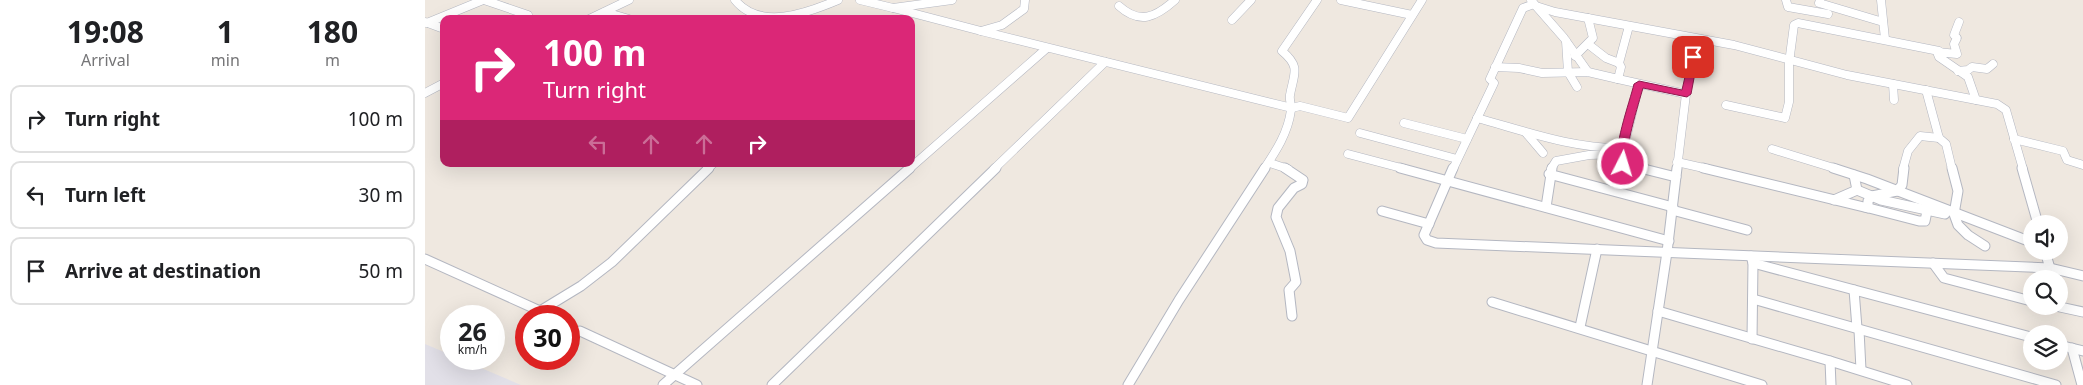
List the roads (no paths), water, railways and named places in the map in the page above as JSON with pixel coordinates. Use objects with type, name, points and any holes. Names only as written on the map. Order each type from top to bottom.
[{"type":"street","points":[[444,15],[483,0],[528,15]]},
{"type":"street","points":[[598,15],[629,0]]},
{"type":"street","points":[[735,0],[743,10],[755,15]]},
{"type":"street","points":[[800,15],[838,0]]},
{"type":"street","points":[[859,0],[1292,108],[1301,106],[1348,118],[1422,0]]},
{"type":"street","points":[[893,8],[951,0]]},
{"type":"street","points":[[981,31],[1002,25],[1017,16],[1023,9],[1025,0]]},
{"type":"street","points":[[1119,6],[1127,13],[1149,17],[1157,15],[1175,0]]},
{"type":"street","points":[[1232,20],[1251,0]]},
{"type":"street","points":[[1128,385],[1179,300],[1283,140],[1292,108],[1289,99],[1295,66],[1293,60],[1282,51],[1317,0]]},
{"type":"street","points":[[1341,0],[1412,15]]},
{"type":"street","points":[[1786,0],[1788,7],[1828,14]]},
{"type":"street","points":[[1820,0],[1819,2],[1883,22]]},
{"type":"street","points":[[1881,0],[1885,39]]},
{"type":"street","points":[[1534,3],[1588,72]]},
{"type":"street","points":[[2035,215],[2006,110],[1997,104],[1778,60],[1776,55],[1588,18],[1534,3],[1523,8],[1489,79],[1494,83],[1447,180],[1424,235],[1427,240],[1436,243],[1667,252],[1752,259],[2050,268],[2083,276]]},
{"type":"street","points":[[605,12],[615,15]]},
{"type":"street","points":[[1521,13],[1542,13]]},
{"type":"street","points":[[426,22],[440,17]]},
{"type":"street","points":[[1575,56],[1593,38],[1593,28],[1588,18]]},
{"type":"street","points":[[426,22],[440,27]]},
{"type":"street","points":[[1726,105],[1785,118],[1789,102],[1790,61],[1794,25],[1798,23],[1957,54],[1954,44],[1957,38],[1954,35],[1959,22]]},
{"type":"street","points":[[1618,79],[1621,66],[1619,63],[1629,26]]},
{"type":"street","points":[[1647,385],[1669,241],[1677,162],[1696,39]]},
{"type":"street","points":[[1565,41],[1568,72],[1577,87]]},
{"type":"street","points":[[1588,44],[1606,58],[1619,63]]},
{"type":"street","points":[[915,164],[1047,48]]},
{"type":"street","points":[[1939,51],[1937,52],[1939,57],[1957,71],[1969,77],[1976,100]]},
{"type":"street","points":[[772,385],[1105,62]]},
{"type":"street","points":[[1957,71],[1968,70],[1972,67],[1987,69],[1993,64]]},
{"type":"street","points":[[1495,67],[1519,68],[1542,73],[1588,72],[1687,94]]},
{"type":"street","points":[[1639,84],[1622,151],[1623,164],[1676,177]]},
{"type":"street","points":[[1893,84],[1894,100]]},
{"type":"street","points":[[425,93],[440,85]]},
{"type":"street","points":[[1926,90],[1939,138],[1946,144],[1958,191],[1954,214],[1958,225],[1968,235],[1985,246]]},
{"type":"street","points":[[1477,118],[1559,140],[1622,151]]},
{"type":"street","points":[[1404,122],[1467,139]]},
{"type":"street","points":[[1524,131],[1543,153]]},
{"type":"street","points":[[1360,133],[1457,159]]},
{"type":"street","points":[[1865,207],[1868,208],[1868,201],[1872,196],[1897,190],[1902,185],[1902,175],[1908,151],[1919,136],[1939,138]]},
{"type":"street","points":[[2014,139],[2063,151],[2067,160],[2083,165]]},
{"type":"street","points":[[1772,149],[1897,190],[1954,214],[2023,239]]},
{"type":"street","points":[[1545,207],[1549,196],[1549,174],[1556,162],[1622,151]]},
{"type":"street","points":[[1348,154],[1669,241]]},
{"type":"street","points":[[1677,162],[1919,221],[1925,221],[1927,211]]},
{"type":"street","points":[[1269,163],[1287,169],[1303,180],[1302,184],[1294,188],[1278,208],[1276,217],[1290,251],[1296,282],[1289,290],[1292,316]]},
{"type":"street","points":[[425,259],[540,312],[581,286],[612,262],[710,167]]},
{"type":"street","points":[[663,385],[912,167]]},
{"type":"street","points":[[1549,174],[1747,230]]},
{"type":"street","points":[[1854,175],[1857,190]]},
{"type":"street","points":[[1834,200],[1857,190],[1927,211],[1940,214],[1954,214]]},
{"type":"street","points":[[1382,211],[1429,224]]},
{"type":"street","points":[[1580,327],[1597,249]]},
{"type":"street","points":[[1752,259],[1854,290],[2023,335]]},
{"type":"street","points":[[1752,259],[1752,340]]},
{"type":"street","points":[[2048,260],[2050,268]]},
{"type":"street","points":[[1933,263],[1944,278],[2023,299]]},
{"type":"street","points":[[1854,290],[1861,370]]},
{"type":"street","points":[[1753,299],[2056,385]]},
{"type":"street","points":[[1492,302],[1580,327],[1762,385]]},
{"type":"street","points":[[2068,308],[2083,312]]},
{"type":"street","points":[[1658,311],[1752,340],[1861,370],[1902,384]]},
{"type":"street","points":[[580,331],[697,385]]},
{"type":"street","points":[[2068,347],[2083,351]]},
{"type":"street","points":[[2071,348],[2082,385]]},
{"type":"street","points":[[1830,361],[1831,385]]}]
